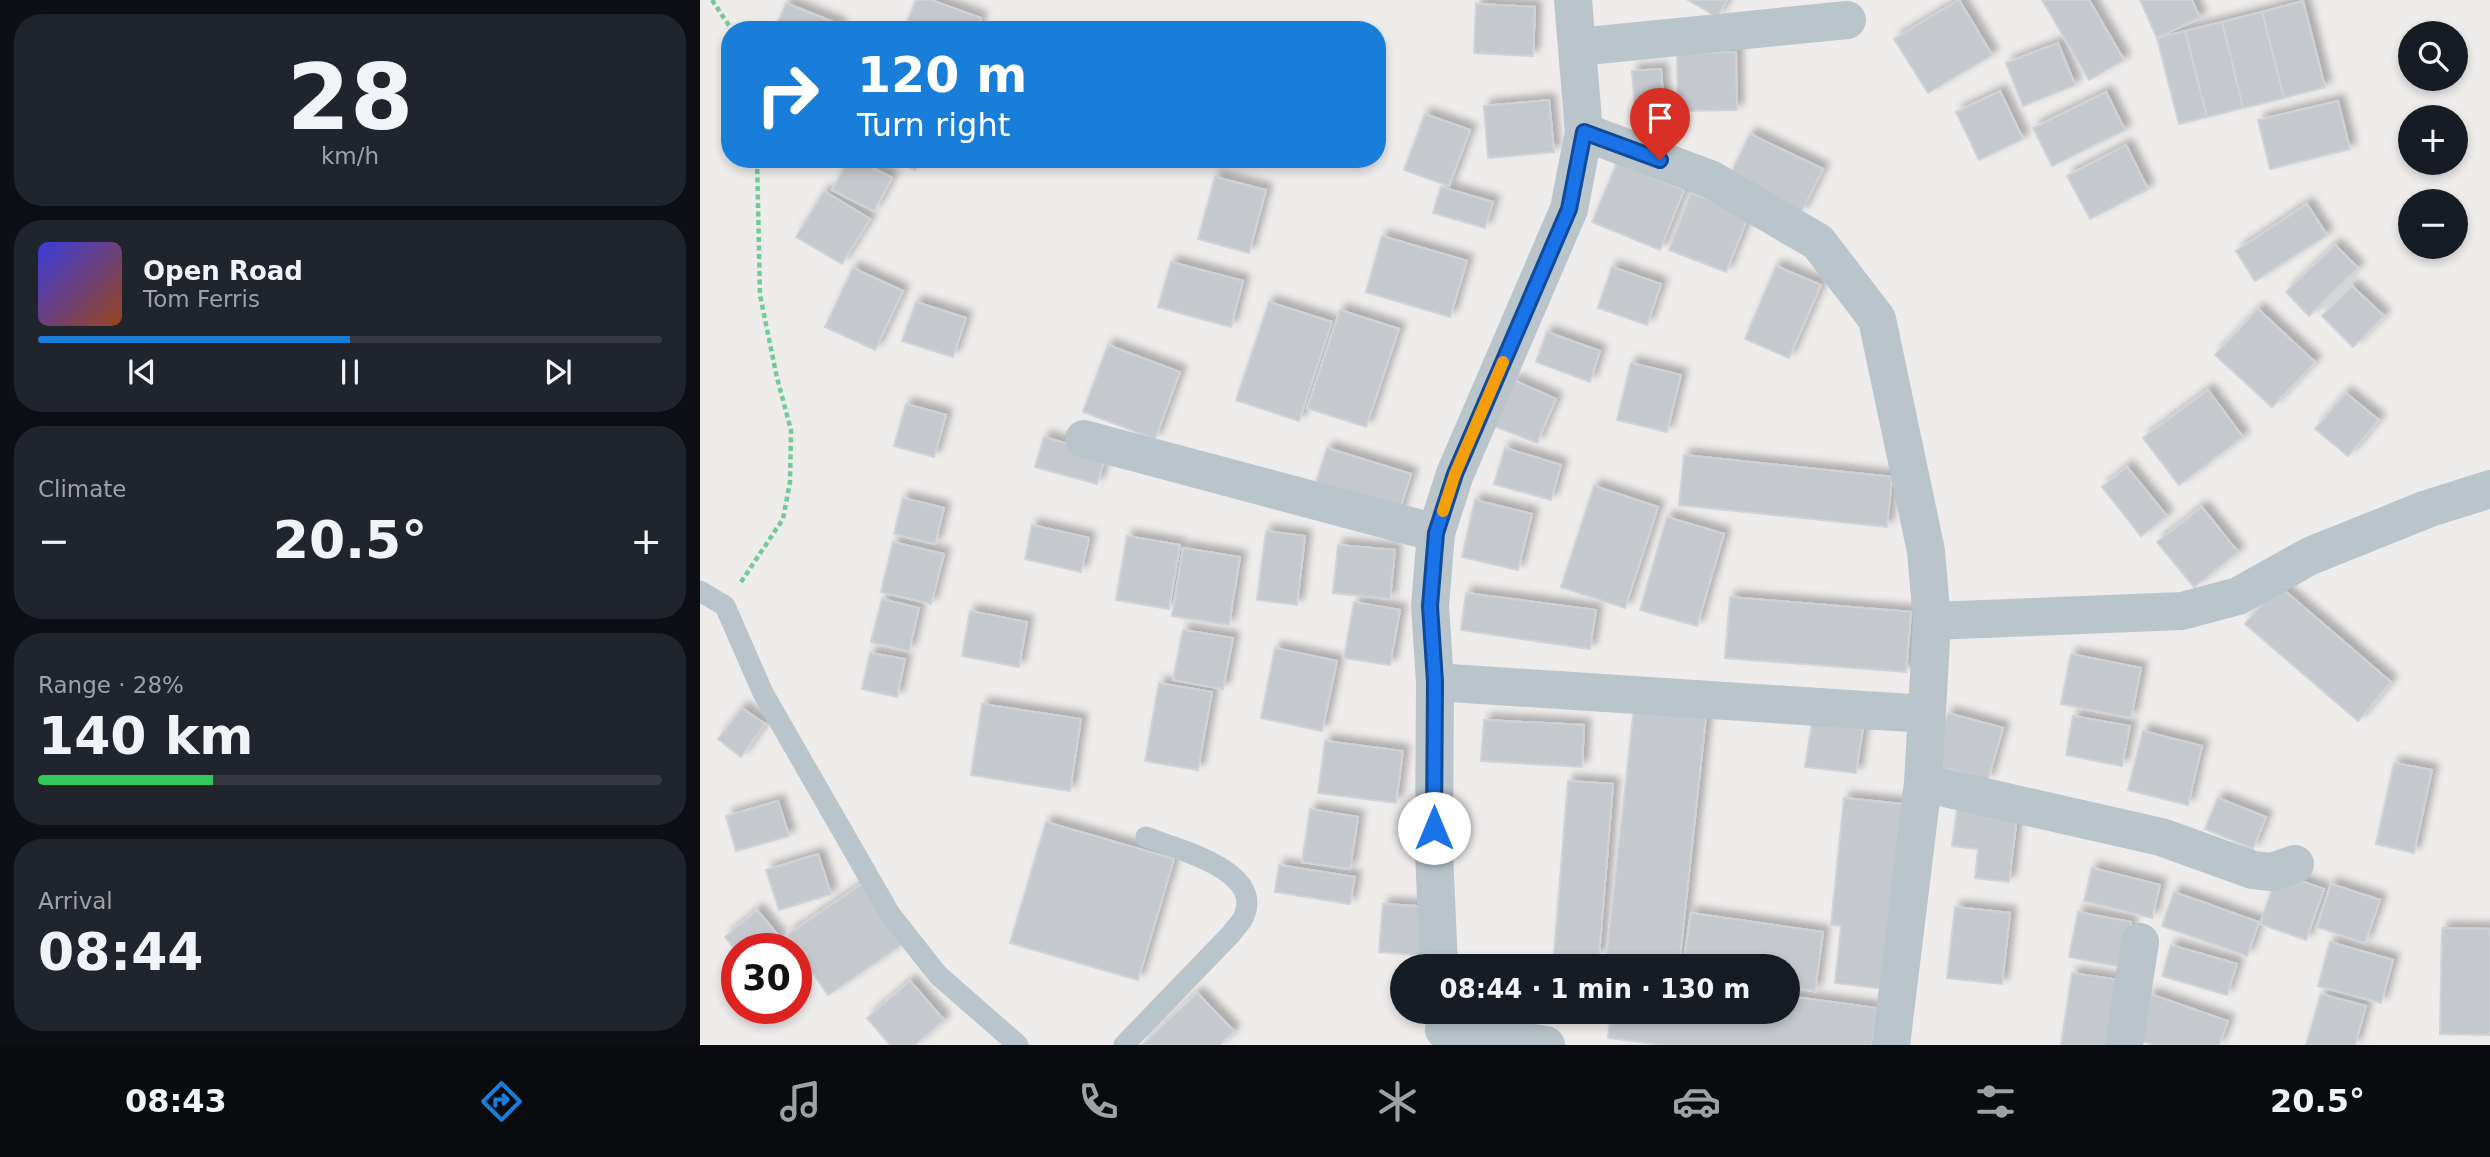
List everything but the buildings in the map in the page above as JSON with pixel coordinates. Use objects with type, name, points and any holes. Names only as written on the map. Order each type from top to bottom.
[{"type":"street","points":[[1438,954],[1434,852],[1435,682],[1430,606],[1436,533],[1455,474],[1569,209],[1584,132],[1573,0]]},
{"type":"street","points":[[1578,47],[1847,20]]},
{"type":"street","points":[[1584,132],[1710,179],[1818,242],[1877,319],[1926,551],[1933,621],[1923,783],[1891,1045]]},
{"type":"street","points":[[1084,439],[1436,533]]},
{"type":"street","points":[[1933,621],[2182,611],[2238,596],[2310,556],[2427,509],[2490,489]]},
{"type":"street","points":[[1435,682],[1926,714]]},
{"type":"street","points":[[1923,783],[2161,837],[2253,870],[2272,872],[2295,864]]},
{"type":"street","points":[[2124,1045],[2140,942]]},
{"type":"street","points":[[1442,1029],[1546,1045]]},
{"type":"lane","points":[[700,591],[725,606],[762,693],[890,914],[938,975],[1018,1045]]},
{"type":"lane","points":[[1124,1045],[1231,934],[1244,916],[1247,902],[1243,887],[1233,874],[1146,837]]},
{"type":"path","points":[[712,0],[726,21]]},
{"type":"path","points":[[725,606],[783,519],[790,482],[790,430],[760,295],[757,168]]},
{"type":"slow traffic","points":[[1443,511],[1455,474],[1503,362]]},
{"type":"route","points":[[1434,828],[1435,682],[1430,606],[1436,533],[1455,474],[1569,209],[1584,132],[1660,160]]}]
